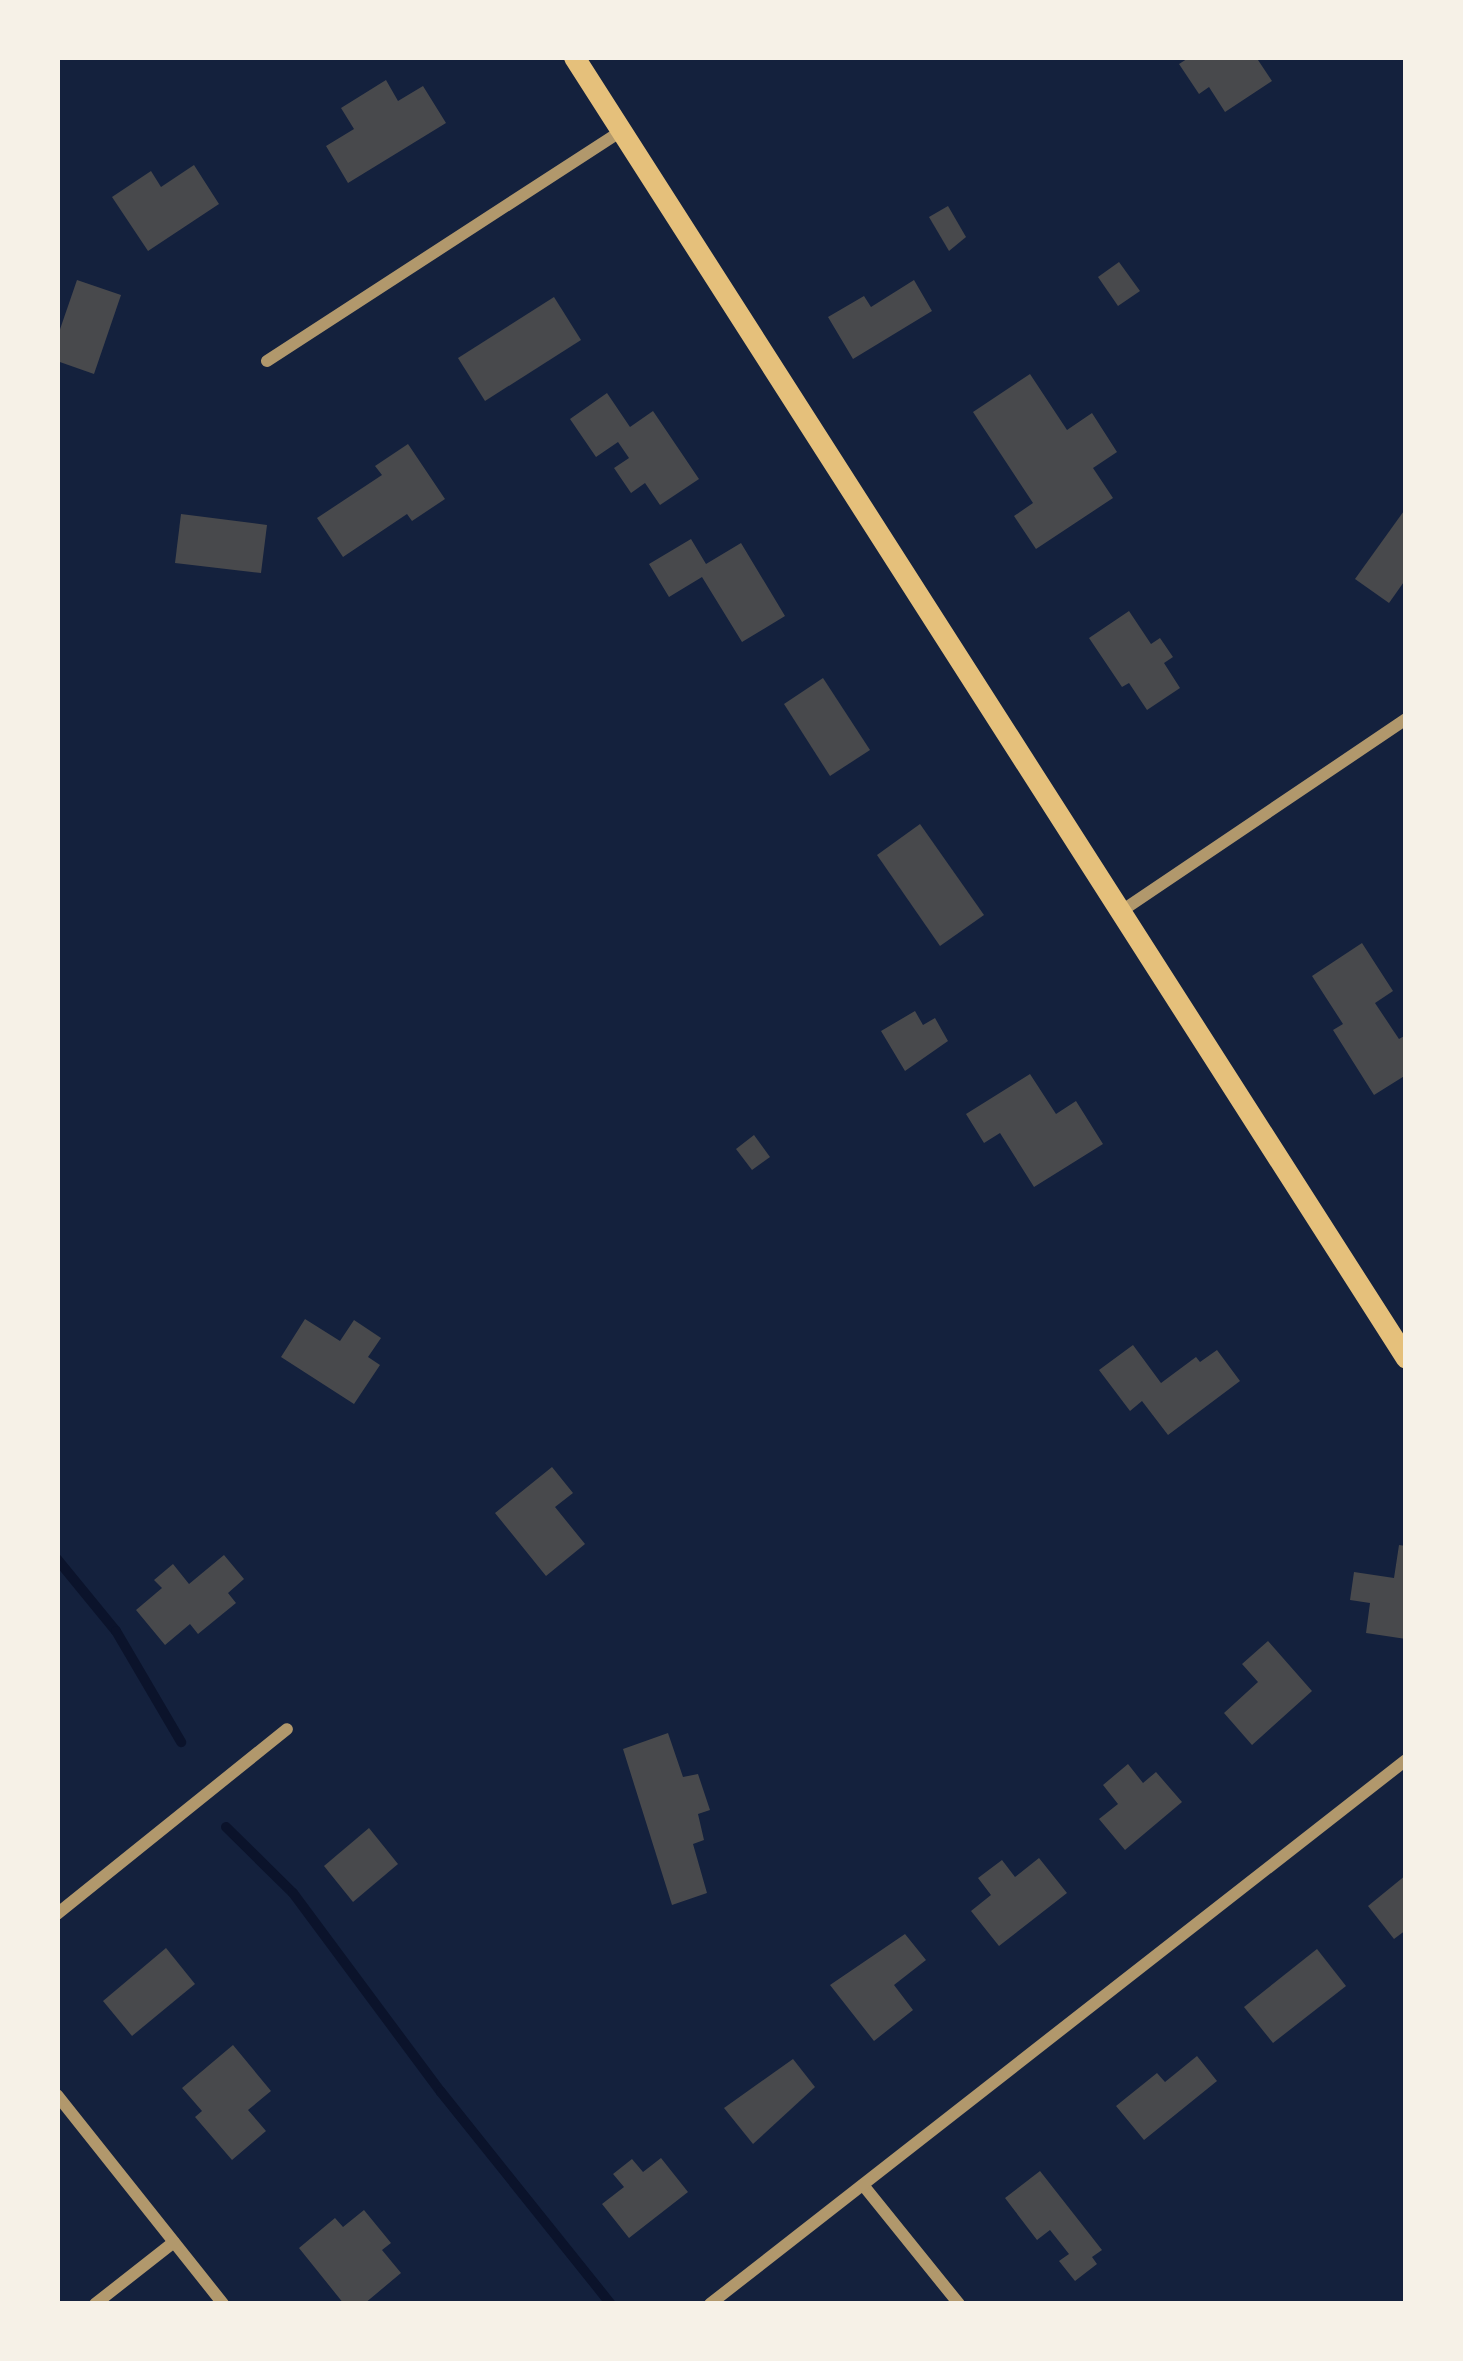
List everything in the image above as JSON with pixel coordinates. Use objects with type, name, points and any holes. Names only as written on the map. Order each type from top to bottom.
[{"type":"main road","points":[[574,57],[1406,1358]]},
{"type":"street","points":[[267,361],[621,131]]},
{"type":"street","points":[[1123,910],[1406,719]]},
{"type":"street","points":[[57,1914],[287,1729]]},
{"type":"street","points":[[710,2304],[1406,1760]]},
{"type":"street","points":[[57,2095],[223,2304]]},
{"type":"street","points":[[863,2185],[958,2304]]},
{"type":"street","points":[[95,2304],[174,2242]]},
{"type":"building","points":[[1190,57],[1256,57],[1272,81],[1225,112],[1209,87],[1199,94],[1179,64]]},
{"type":"building","points":[[386,80],[398,101],[423,86],[446,123],[348,183],[326,146],[354,129],[341,108]]},
{"type":"building","points":[[194,165],[219,204],[148,251],[112,197],[151,171],[161,187]]},
{"type":"building","points":[[948,206],[966,237],[949,251],[929,217]]},
{"type":"building","points":[[1119,262],[1140,291],[1118,306],[1098,277]]},
{"type":"building","points":[[77,280],[121,295],[94,374],[57,361],[57,338]]},
{"type":"building","points":[[914,280],[932,311],[853,359],[828,317],[864,296],[871,307]]},
{"type":"building","points":[[554,297],[581,340],[485,401],[458,358]]},
{"type":"building","points":[[1030,374],[1067,430],[1092,413],[1117,452],[1093,468],[1113,498],[1036,549],[1014,516],[1033,503],[973,412]]},
{"type":"building","points":[[607,393],[630,427],[653,411],[699,479],[660,505],[645,483],[631,493],[614,468],[629,458],[618,442],[596,457],[570,419]]},
{"type":"building","points":[[408,444],[445,499],[412,521],[407,514],[343,557],[317,518],[382,475],[375,466]]},
{"type":"building","points":[[1406,508],[1406,579],[1389,603],[1355,579]]},
{"type":"building","points":[[181,514],[267,525],[261,573],[175,563]]},
{"type":"building","points":[[691,539],[706,564],[741,543],[785,616],[742,642],[702,577],[669,597],[649,564]]},
{"type":"building","points":[[1129,611],[1151,644],[1160,638],[1173,657],[1164,663],[1180,688],[1147,710],[1129,683],[1122,687],[1089,638]]},
{"type":"building","points":[[823,678],[870,750],[830,776],[784,704]]},
{"type":"building","points":[[920,824],[984,915],[940,946],[877,855]]},
{"type":"building","points":[[1362,943],[1393,991],[1375,1003],[1399,1039],[1406,1035],[1406,1075],[1374,1095],[1333,1030],[1343,1024],[1312,976]]},
{"type":"building","points":[[915,1011],[923,1025],[935,1018],[948,1041],[905,1071],[881,1031]]},
{"type":"building","points":[[1030,1074],[1056,1114],[1076,1101],[1103,1144],[1034,1187],[1000,1133],[984,1143],[966,1114]]},
{"type":"building","points":[[754,1135],[770,1157],[752,1170],[736,1149]]},
{"type":"building","points":[[305,1319],[340,1341],[354,1320],[381,1338],[368,1357],[380,1365],[354,1404],[281,1357]]},
{"type":"building","points":[[1133,1345],[1161,1383],[1196,1357],[1200,1362],[1217,1350],[1240,1381],[1168,1435],[1142,1401],[1130,1411],[1099,1370]]},
{"type":"building","points":[[552,1467],[573,1493],[555,1507],[585,1544],[546,1576],[495,1513]]},
{"type":"building","points":[[1399,1545],[1406,1546],[1406,1639],[1366,1633],[1370,1603],[1350,1600],[1354,1572],[1394,1578]]},
{"type":"building","points":[[224,1555],[244,1579],[228,1593],[236,1603],[198,1634],[190,1624],[165,1645],[136,1610],[162,1588],[154,1580],[173,1564],[189,1584]]},
{"type":"building","points":[[1268,1641],[1312,1691],[1252,1745],[1224,1713],[1258,1682],[1242,1664]]},
{"type":"building","points":[[668,1733],[683,1777],[698,1774],[710,1810],[698,1814],[704,1840],[693,1844],[707,1893],[672,1905],[623,1749]]},
{"type":"building","points":[[1128,1764],[1143,1783],[1156,1772],[1182,1802],[1125,1850],[1099,1819],[1118,1804],[1103,1785]]},
{"type":"building","points":[[369,1828],[398,1864],[353,1902],[324,1866]]},
{"type":"building","points":[[1039,1858],[1067,1893],[999,1946],[971,1911],[991,1895],[978,1878],[1002,1860],[1015,1877]]},
{"type":"building","points":[[1406,1875],[1406,1930],[1394,1939],[1368,1906]]},
{"type":"building","points":[[905,1934],[926,1960],[894,1985],[913,2010],[874,2041],[830,1985]]},
{"type":"building","points":[[166,1948],[195,1984],[132,2036],[103,2001]]},
{"type":"building","points":[[1317,1949],[1346,1986],[1273,2043],[1244,2007]]},
{"type":"building","points":[[233,2045],[271,2091],[248,2110],[266,2131],[232,2160],[195,2117],[202,2111],[182,2088]]},
{"type":"building","points":[[1197,2056],[1217,2081],[1144,2140],[1116,2106],[1157,2073],[1165,2082]]},
{"type":"building","points":[[793,2059],[815,2087],[753,2144],[724,2108]]},
{"type":"building","points":[[661,2158],[688,2192],[629,2238],[602,2204],[624,2187],[613,2174],[632,2159],[643,2172]]},
{"type":"building","points":[[1040,2171],[1102,2250],[1092,2257],[1097,2264],[1075,2281],[1059,2261],[1069,2254],[1050,2230],[1037,2240],[1005,2198]]},
{"type":"building","points":[[364,2210],[391,2243],[382,2250],[401,2273],[364,2304],[344,2304],[299,2248],[335,2218],[343,2227]]},
{"type":"waterway","points":[[57,1559],[116,1631],[181,1742]]},
{"type":"waterway","points":[[226,1827],[293,1893],[441,2092],[611,2304]]}]
